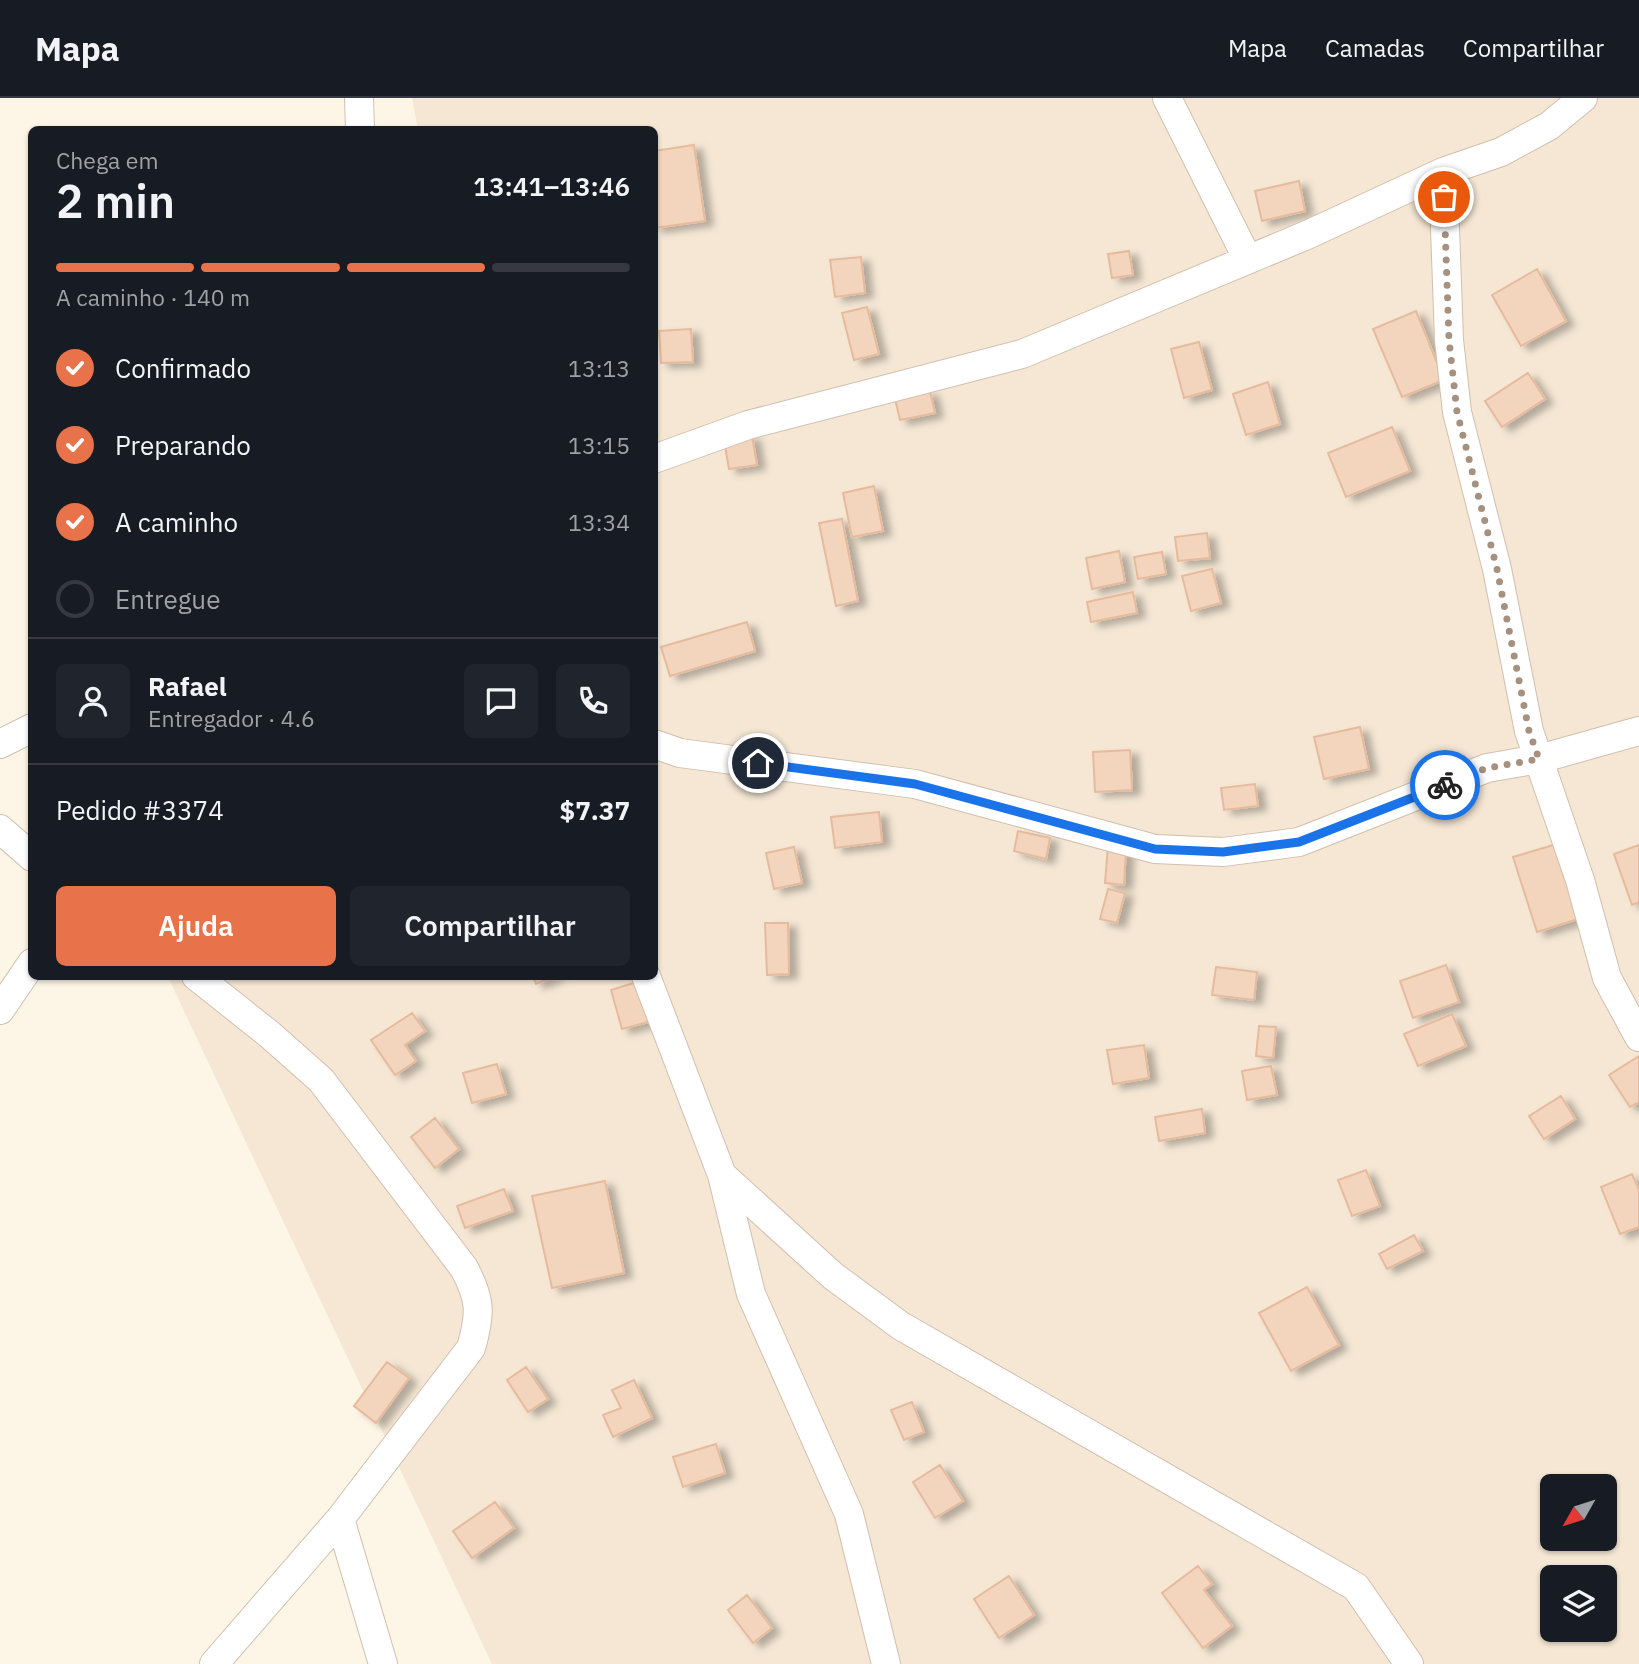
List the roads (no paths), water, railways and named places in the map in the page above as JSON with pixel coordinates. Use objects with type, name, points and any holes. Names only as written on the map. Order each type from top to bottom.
[{"type":"street","points":[[359,98],[360,126]]},
{"type":"street","points":[[1167,98],[1247,258]]},
{"type":"street","points":[[658,458],[748,425],[1022,354],[1307,235],[1443,173],[1501,152],[1549,126],[1583,98]]},
{"type":"street","points":[[1443,173],[1449,340],[1457,412],[1497,569],[1529,731],[1580,880],[1607,978],[1639,1037]]},
{"type":"street","points":[[0,744],[28,730]]},
{"type":"street","points":[[658,745],[680,753],[915,784],[1155,849],[1223,852],[1299,842],[1487,768],[1539,759],[1639,731]]},
{"type":"street","points":[[0,829],[28,854]]},
{"type":"street","points":[[0,1010],[28,969]]},
{"type":"street","points":[[201,980],[321,1080],[464,1268],[477,1292],[479,1319],[471,1348],[340,1519],[214,1664]]},
{"type":"street","points":[[648,980],[722,1175],[751,1294],[849,1514],[886,1664]]},
{"type":"street","points":[[722,1175],[832,1276],[901,1326],[1356,1587],[1409,1664]]},
{"type":"street","points":[[340,1519],[383,1664]]}]
